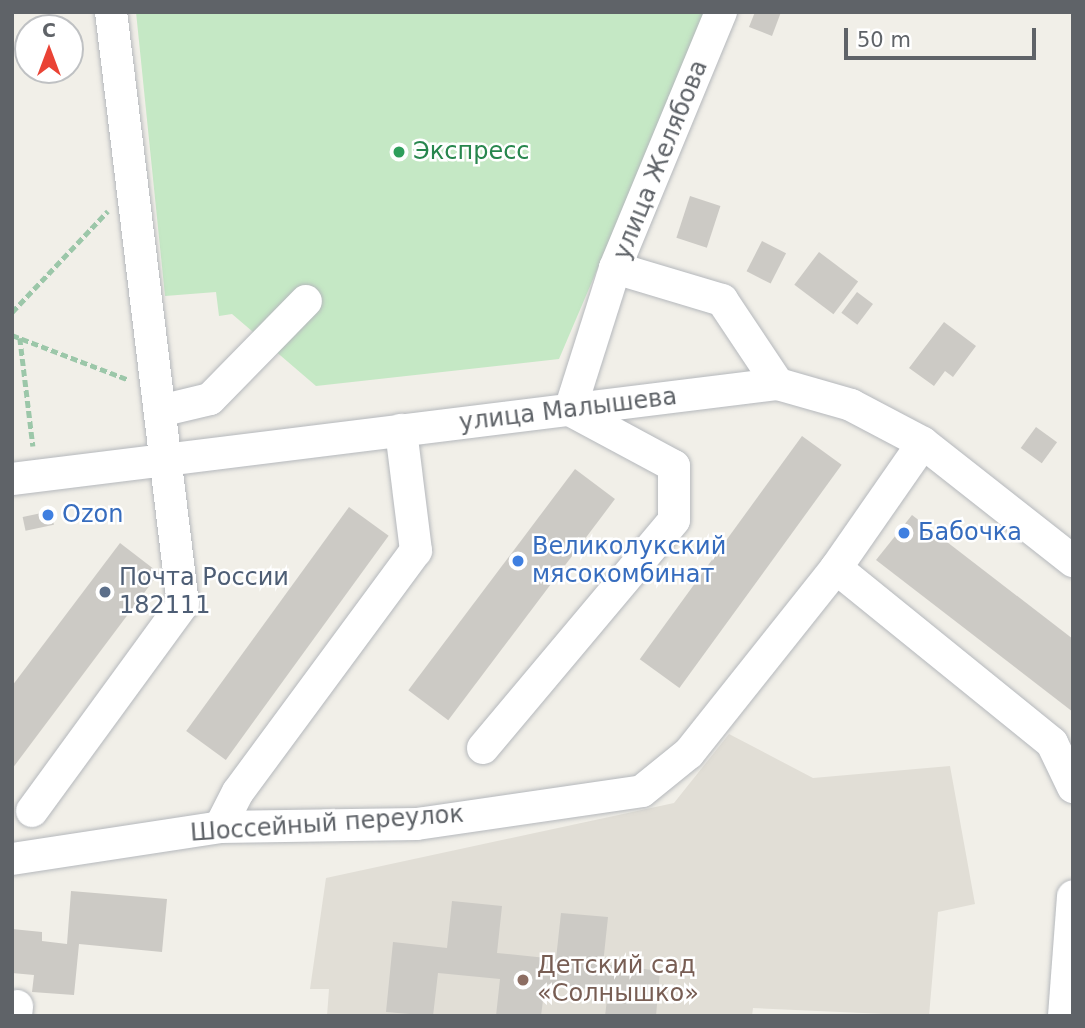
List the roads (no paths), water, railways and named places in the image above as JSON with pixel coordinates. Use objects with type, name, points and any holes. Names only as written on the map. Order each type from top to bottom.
[{"type":"street","points":[[32,811],[183,604],[111,12]]},
{"type":"street","name":"улица Желябова","points":[[721,12],[615,268],[722,300],[778,384]]},
{"type":"street","points":[[483,748],[674,520],[674,466],[570,410],[615,268]]},
{"type":"street","points":[[158,401],[211,399],[306,301]]},
{"type":"street","name":"улица Малышева","points":[[12,479],[165,457],[778,384],[851,405],[923,443],[1073,561]]},
{"type":"street","points":[[219,827],[238,792],[416,551],[401,430]]},
{"type":"street","points":[[923,443],[836,568],[1052,743],[1073,787]]},
{"type":"street","name":"Шоссейный переулок","points":[[12,859],[219,827],[417,824],[642,790],[689,753],[836,568]]},
{"type":"street","points":[[1064,1016],[1073,896]]},
{"type":"place","name":"Экспресс","points":[[399,152]]},
{"type":"place","name":"Ozon","points":[[48,515]]},
{"type":"place","name":"Бабочка","points":[[904,533]]},
{"type":"place","name":"Великолукский мясокомбинат","points":[[518,561]]},
{"type":"place","name":"Почта России 182111","points":[[105,592]]},
{"type":"place","name":"Детский сад «Солнышко»","points":[[523,980]]}]
